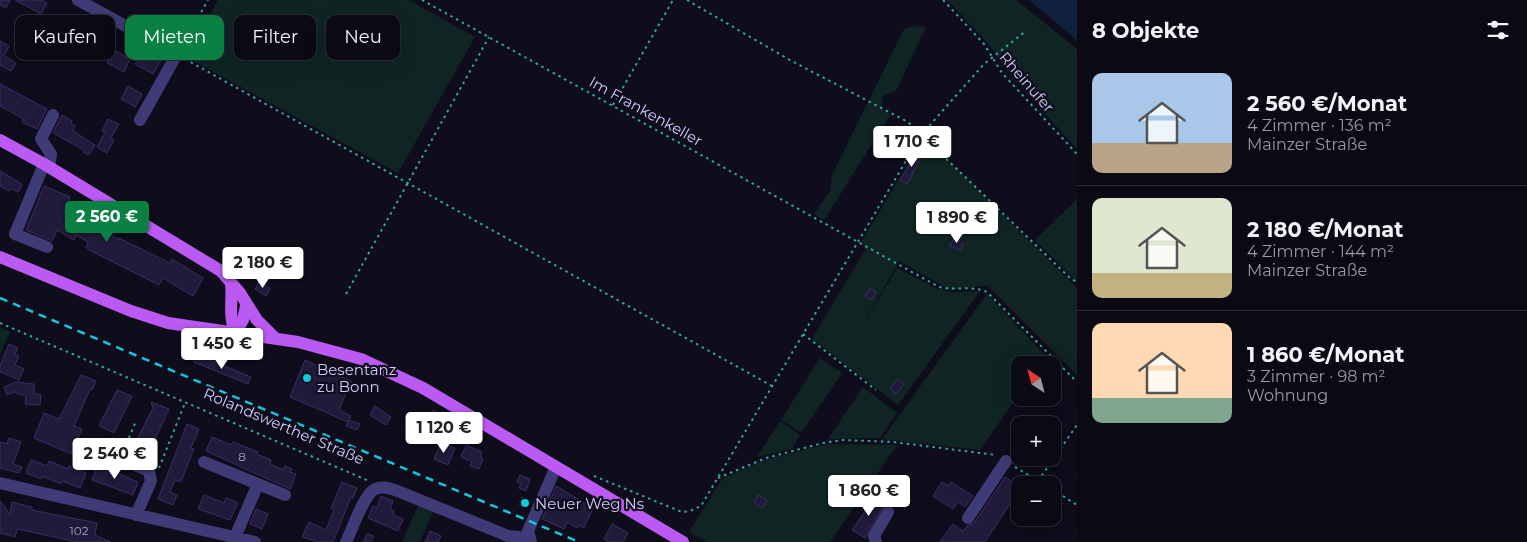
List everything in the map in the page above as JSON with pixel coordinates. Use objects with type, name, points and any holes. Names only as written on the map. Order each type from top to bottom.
[{"type":"main road","points":[[0,140],[47,166],[221,271],[240,293],[246,306],[275,338]]},
{"type":"main road","points":[[0,257],[154,319],[177,325],[275,338],[322,347],[361,359],[424,388],[682,542]]},
{"type":"main road","points":[[231,283],[230,318],[236,333]]},
{"type":"main road","points":[[236,333],[244,320],[246,306]]},
{"type":"street","points":[[78,0],[125,26]]},
{"type":"street","points":[[140,120],[174,60]]},
{"type":"street","points":[[47,248],[15,234],[51,154],[41,140],[53,115]]},
{"type":"street","points":[[84,444],[146,469],[150,476],[150,481],[136,515]]},
{"type":"street","points":[[968,518],[1006,461]]},
{"type":"street","points":[[204,462],[285,495]]},
{"type":"street","points":[[346,542],[368,496],[376,488],[386,487],[508,536],[530,540],[528,531],[556,467]]},
{"type":"street","points":[[0,483],[136,515],[207,536],[236,538],[255,542]]},
{"type":"street","points":[[236,538],[258,484]]},
{"type":"street","points":[[876,542],[874,536],[888,512]]},
{"type":"path","points":[[199,15],[208,0]]},
{"type":"path","name":"Im Frankenkeller","points":[[422,0],[939,287],[956,290],[980,289],[988,292],[1077,382]]},
{"type":"path","points":[[613,105],[673,0]]},
{"type":"path","points":[[686,0],[788,59],[908,122],[1071,279],[1077,282]]},
{"type":"path","name":"Rheinufer","points":[[943,0],[984,44],[991,58],[1077,154]]},
{"type":"path","points":[[574,478],[595,476],[672,509],[686,512],[701,506],[922,134],[991,58],[1026,31]]},
{"type":"path","points":[[346,294],[489,37]]},
{"type":"path","points":[[188,60],[772,386]]},
{"type":"path","name":"Rolandswerther Straße","points":[[0,323],[367,478],[376,488]]},
{"type":"path","points":[[803,334],[876,390]]},
{"type":"path","points":[[150,476],[158,470],[186,402]]},
{"type":"path","points":[[120,459],[136,421]]},
{"type":"path","points":[[1041,476],[1077,425]]},
{"type":"path","points":[[717,478],[766,458],[823,443],[843,440],[880,441],[988,453],[1006,461],[1030,476]]},
{"type":"path","points":[[1061,495],[1077,505]]},
{"type":"green space","points":[[218,0],[409,0],[475,37],[398,173],[191,60],[224,60],[224,15],[210,15]]},
{"type":"green space","points":[[947,0],[1016,0],[1077,49],[1077,149],[1011,76],[987,42]]},
{"type":"green space","points":[[914,26],[926,27],[896,91],[883,96],[881,109],[891,114],[824,220],[814,214],[830,191],[832,175],[904,29]]},
{"type":"green space","points":[[924,137],[1077,288],[1077,375],[1061,359],[1061,356],[1058,356],[987,285],[950,290],[899,261],[859,332],[897,268],[938,289],[951,292],[980,291],[898,405],[812,339],[865,250],[862,241]]},
{"type":"green space","points":[[1077,199],[1077,282],[1035,240]]},
{"type":"green space","points":[[987,294],[1046,356],[1011,356],[1011,406],[980,450],[882,439]]},
{"type":"green space","points":[[0,327],[10,332],[0,355]]},
{"type":"green space","points":[[820,358],[842,373],[801,433],[781,420]]},
{"type":"green space","points":[[863,387],[897,413],[880,438],[828,439]]},
{"type":"green space","points":[[780,421],[800,435],[792,449],[757,457]]},
{"type":"green space","points":[[827,444],[897,445],[830,542],[707,542],[689,532],[722,479],[764,460]]},
{"type":"green space","points":[[419,503],[434,509],[420,542],[402,542]]},
{"type":"water","points":[[1029,0],[1077,0],[1077,41],[1072,36]]},
{"type":"building","points":[[0,0],[10,0],[6,8],[0,5]]},
{"type":"building","points":[[15,0],[41,0],[47,3],[41,14]]},
{"type":"building","points":[[0,41],[9,46],[4,56],[16,63],[11,71],[0,65]]},
{"type":"building","points":[[115,51],[125,56],[125,60],[130,60],[124,72],[107,63],[109,60],[115,60]]},
{"type":"building","points":[[137,60],[161,60],[153,74],[135,64]]},
{"type":"building","points":[[0,84],[47,109],[37,129],[22,122],[24,119],[0,106]]},
{"type":"building","points":[[128,86],[142,94],[135,107],[121,99]]},
{"type":"building","points":[[62,115],[72,121],[71,124],[75,126],[73,131],[95,145],[89,155],[83,152],[84,150],[53,133]]},
{"type":"building","points":[[108,119],[119,124],[111,138],[114,140],[107,153],[97,147],[105,132],[102,131]]},
{"type":"building","points":[[920,149],[924,151],[907,184],[900,180]]},
{"type":"building","points":[[0,171],[22,184],[19,192],[11,189],[9,191],[0,186]]},
{"type":"building","points":[[44,186],[70,197],[64,213],[81,223],[86,214],[95,220],[92,224],[119,240],[119,238],[170,263],[172,259],[203,278],[193,296],[163,278],[159,285],[89,250],[86,247],[88,242],[76,235],[74,240],[57,230],[52,241],[26,230]]},
{"type":"building","points":[[954,238],[963,244],[960,250],[950,246]]},
{"type":"building","points":[[259,282],[270,288],[266,296],[255,289]]},
{"type":"building","points":[[870,288],[876,292],[871,300],[865,296]]},
{"type":"building","points":[[9,344],[18,348],[15,354],[19,356],[15,365],[24,369],[19,380],[0,372],[0,366]]},
{"type":"building","points":[[197,355],[251,377],[248,384],[194,362]]},
{"type":"building","points":[[305,360],[351,381],[339,410],[351,416],[348,422],[290,397]]},
{"type":"building","points":[[81,375],[96,381],[92,390],[90,389],[74,426],[82,429],[71,454],[34,438],[44,413],[59,419]]},
{"type":"building","points":[[898,379],[904,384],[896,394],[890,389]]},
{"type":"building","points":[[16,382],[34,384],[34,394],[41,394],[40,405],[25,404],[26,396],[14,392],[7,395],[4,387]]},
{"type":"building","points":[[117,390],[132,396],[114,433],[99,426]]},
{"type":"building","points":[[151,402],[169,409],[150,450],[135,443],[153,408]]},
{"type":"building","points":[[375,406],[391,417],[386,425],[370,415]]},
{"type":"building","points":[[433,410],[442,416],[434,431],[426,426]]},
{"type":"building","points":[[349,420],[360,424],[357,430],[346,426]]},
{"type":"building","points":[[187,424],[199,429],[191,448],[194,449],[181,482],[175,480],[170,492],[177,495],[173,505],[158,499]]},
{"type":"building","points":[[212,437],[231,445],[233,442],[258,452],[257,454],[271,460],[270,464],[283,470],[285,466],[292,469],[290,472],[296,474],[290,489],[206,451]]},
{"type":"building","points":[[9,438],[21,442],[13,464],[22,467],[19,473],[0,468],[0,442],[7,444]]},
{"type":"building","points":[[441,442],[455,448],[448,465],[434,459]]},
{"type":"building","points":[[466,445],[482,452],[480,457],[483,458],[479,469],[470,466],[472,462],[461,457]]},
{"type":"building","points":[[31,460],[47,466],[49,461],[68,469],[69,466],[86,473],[80,488],[62,481],[61,484],[42,476],[41,479],[26,473]]},
{"type":"building","points":[[98,465],[138,482],[133,495],[92,480]]},
{"type":"building","points":[[520,475],[530,479],[526,491],[519,488],[521,484],[517,482]]},
{"type":"building","points":[[1005,477],[1011,481],[1011,503],[985,542],[940,542],[953,524],[963,531],[967,526],[974,523]]},
{"type":"building","points":[[342,482],[357,488],[353,498],[351,497],[333,542],[319,542],[302,537],[309,522],[326,530],[334,510],[331,508]]},
{"type":"building","points":[[942,482],[948,486],[951,482],[973,496],[965,507],[958,502],[953,509],[933,496]]},
{"type":"building","points":[[556,486],[593,508],[584,528],[579,525],[577,528],[567,522],[564,529],[542,519]]},
{"type":"building","points":[[877,494],[884,498],[880,503],[884,505],[865,538],[852,530]]},
{"type":"building","points":[[204,495],[224,503],[226,498],[238,503],[230,520],[198,509]]},
{"type":"building","points":[[758,495],[767,501],[762,508],[754,502]]},
{"type":"building","points":[[381,496],[393,501],[390,509],[394,511],[393,515],[403,519],[398,531],[368,518],[373,506],[377,508]]},
{"type":"building","name":"Neuer Weg Ns","points":[[522,497],[530,500],[526,508],[519,505]]},
{"type":"building","points":[[0,501],[10,514],[12,502],[32,507],[32,510],[97,523],[95,535],[111,542],[77,542],[17,529],[15,537],[0,533]]},
{"type":"building","points":[[256,509],[268,514],[262,529],[250,524]]},
{"type":"building","points":[[612,524],[628,533],[623,542],[609,542],[604,539]]},
{"type":"building","points":[[430,531],[441,536],[438,542],[425,542]]},
{"type":"building","points":[[367,534],[374,536],[371,542],[363,542]]},
{"type":"railway","points":[[0,298],[579,542]]},
{"type":"place","name":"Besentanz zu Bonn","points":[[307,378]]},
{"type":"place","name":"Neuer Weg Ns","points":[[525,503]]}]
